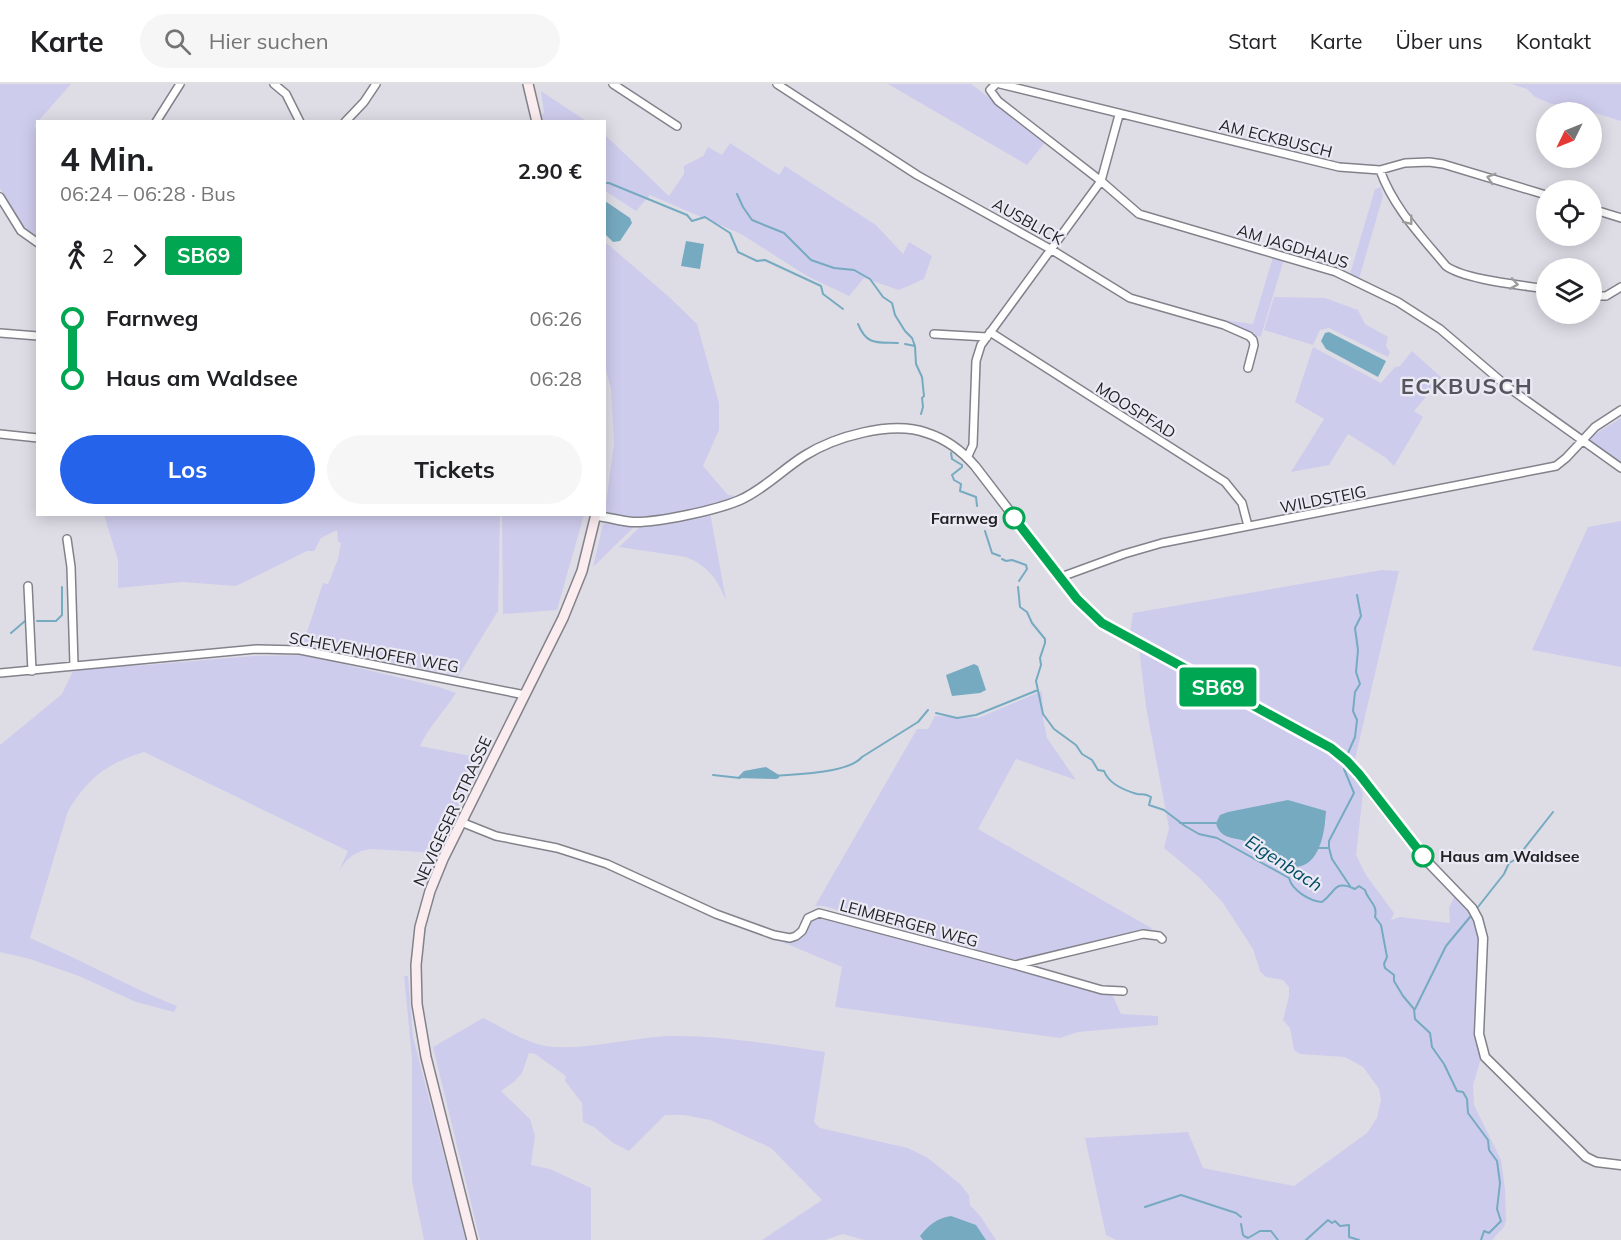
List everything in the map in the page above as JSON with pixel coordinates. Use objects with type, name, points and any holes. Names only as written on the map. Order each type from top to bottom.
[{"type":"main road","points":[[528,84],[537,120]]},
{"type":"main road","name":"NEVIGESER STRASSE","points":[[472,1240],[420,1031],[415,984],[420,927],[430,891],[461,822],[563,618],[578,580],[596,516]]},
{"type":"street","points":[[157,120],[180,84]]},
{"type":"street","points":[[274,84],[286,94],[299,120]]},
{"type":"street","points":[[347,120],[364,102],[376,84]]},
{"type":"street","points":[[613,84],[678,126]]},
{"type":"street","name":"AUSBLICK","points":[[777,84],[917,176],[1052,250],[1130,298],[1224,325],[1249,336],[1254,345],[1248,368]]},
{"type":"street","name":"AM ECKBUSCH","points":[[998,84],[1340,167],[1380,170],[1405,163],[1429,162],[1443,164],[1536,192]]},
{"type":"street","name":"AM JAGDHAUS","points":[[998,84],[990,90],[998,101],[1139,214],[1336,272],[1382,293],[1423,317],[1509,388],[1621,468]]},
{"type":"street","points":[[967,458],[973,445],[976,361],[981,345],[1101,182],[1119,115]]},
{"type":"street","points":[[1380,170],[1395,203],[1452,271],[1468,276],[1536,287]]},
{"type":"street","points":[[0,197],[21,231],[36,242]]},
{"type":"street","points":[[1602,212],[1621,219]]},
{"type":"street","points":[[1602,296],[1621,287]]},
{"type":"street","points":[[0,333],[36,336]]},
{"type":"street","points":[[934,334],[989,334]]},
{"type":"street","name":"MOOSPFAD","points":[[989,334],[1225,482],[1242,502],[1248,526]]},
{"type":"street","points":[[1583,439],[1595,427],[1621,410]]},
{"type":"street","points":[[601,516],[626,521],[652,521],[734,503],[753,493],[805,455],[827,444],[855,435],[895,428],[927,433],[942,439],[967,458],[1089,612],[1117,633],[1331,748],[1347,761],[1420,854],[1472,909],[1478,920],[1483,938],[1479,1034],[1485,1057],[1586,1157],[1596,1162],[1621,1165]]},
{"type":"street","points":[[0,434],[36,438]]},
{"type":"street","name":"WILDSTEIG","points":[[1060,577],[1162,543],[1556,466],[1583,439]]},
{"type":"street","points":[[67,539],[71,567],[74,665]]},
{"type":"street","points":[[28,586],[32,671]]},
{"type":"street","name":"SCHEVENHOFER WEG","points":[[0,673],[286,648],[525,694]]},
{"type":"street","name":"LEIMBERGER WEG","points":[[461,822],[496,836],[557,848],[607,864],[716,914],[774,935],[790,938],[802,931],[808,918],[819,913],[1015,965],[1143,934],[1159,936],[1162,939]]},
{"type":"street","points":[[1015,965],[1102,990],[1123,991]]},
{"type":"shaded area","points":[[0,84],[71,84],[39,120],[36,120],[34,126],[36,128],[36,239],[15,217],[0,188]]},
{"type":"shaded area","points":[[888,84],[971,84],[1046,141],[1027,165]]},
{"type":"shaded area","points":[[1512,84],[1621,84],[1621,121],[1602,115],[1602,102],[1547,102],[1535,97],[1527,89]]},
{"type":"shaded area","points":[[541,91],[584,120],[536,120],[544,113]]},
{"type":"shaded area","points":[[606,136],[669,196],[684,174],[684,166],[703,156],[708,147],[722,155],[730,143],[779,175],[785,166],[876,225],[903,254],[909,242],[932,256],[924,279],[899,290],[864,278],[849,296],[807,276],[741,234],[650,195],[636,211],[606,192]]},
{"type":"shaded area","points":[[1381,187],[1383,196],[1359,279],[1350,274],[1375,189]]},
{"type":"shaded area","points":[[606,243],[697,324],[719,403],[719,430],[703,466],[728,495],[743,494],[692,511],[653,518],[618,517],[606,511],[614,443],[611,389],[606,370]]},
{"type":"shaded area","points":[[1273,257],[1284,259],[1261,336],[1255,337],[1222,323],[1223,320],[1253,324]]},
{"type":"shaded area","points":[[1274,297],[1325,298],[1358,310],[1365,324],[1388,337],[1386,346],[1390,352],[1388,357],[1329,328],[1320,330],[1313,345],[1264,330]]},
{"type":"shaded area","points":[[1313,347],[1381,383],[1395,367],[1400,366],[1412,351],[1442,378],[1414,411],[1423,417],[1394,466],[1386,458],[1348,434],[1329,465],[1291,472],[1324,419],[1295,402]]},
{"type":"shaded area","points":[[1621,418],[1621,466],[1589,442],[1590,437]]},
{"type":"shaded area","points":[[710,512],[726,600],[711,574],[686,557],[619,547],[641,526]]},
{"type":"shaded area","points":[[104,516],[500,516],[498,611],[458,676],[303,644],[323,583],[328,584],[338,559],[341,543],[338,542],[337,530],[321,538],[314,551],[307,551],[236,586],[182,582],[118,588],[118,560]]},
{"type":"shaded area","points":[[502,516],[584,516],[557,610],[503,614]]},
{"type":"shaded area","points":[[1621,521],[1621,667],[1532,650],[1588,527]]},
{"type":"shaded area","points":[[603,524],[636,525],[593,567]]},
{"type":"shaded area","points":[[1382,570],[1399,571],[1352,772],[1363,793],[1356,855],[1366,875],[1394,913],[1391,920],[1400,917],[1450,923],[1449,908],[1455,895],[1470,912],[1478,928],[1475,1028],[1481,1059],[1473,1085],[1474,1105],[1501,1160],[1505,1189],[1506,1221],[1504,1227],[1492,1240],[1116,1240],[1106,1235],[1085,1138],[1188,1132],[1203,1168],[1294,1186],[1367,1133],[1377,1118],[1381,1100],[1379,1089],[1363,1067],[1345,1057],[1300,1054],[1294,1050],[1290,1028],[1283,1020],[1289,987],[1283,980],[1266,977],[1260,971],[1253,949],[1223,903],[1200,878],[1164,848],[1169,828],[1146,707],[1139,648],[1130,634],[1133,613]],"holes":[[[1326,811],[1326,821],[1318,850],[1262,853],[1249,843]]]},
{"type":"shaded area","points":[[305,655],[456,693],[420,746],[481,758],[437,853],[366,850],[352,856],[339,871],[348,851],[144,752],[100,773],[83,789],[68,811],[30,938],[177,1006],[174,1012],[136,1002],[79,976],[30,959],[0,952],[0,745],[62,694],[74,669],[254,656]]},
{"type":"shaded area","points":[[1042,691],[1043,718],[1047,738],[1076,780],[1016,759],[978,829],[1153,929],[1014,962],[824,906],[815,906],[917,729],[928,729],[935,716],[978,718]]},
{"type":"shaded area","points":[[823,915],[1030,971],[1101,994],[1112,994],[1121,1014],[1158,1016],[1158,1025],[1078,1032],[1060,1038],[835,1007],[842,967],[775,939],[797,941],[809,921]]},
{"type":"shaded area","points":[[404,976],[408,976],[413,1037],[466,1240],[424,1240],[412,1181],[412,1058]]},
{"type":"shaded area","points":[[483,1018],[537,1044],[551,1047],[689,1036],[748,1041],[825,1052],[814,1122],[820,1128],[908,1148],[928,1158],[960,1184],[969,1195],[970,1205],[996,1240],[864,1240],[843,1234],[825,1240],[762,1240],[822,1200],[771,1148],[710,1120],[684,1115],[665,1115],[629,1151],[583,1122],[582,1103],[565,1081],[566,1076],[535,1054],[529,1053],[522,1073],[501,1091],[530,1119],[535,1136],[531,1165],[550,1169],[591,1188],[591,1240],[480,1240],[433,1047]]},
{"type":"water","points":[[606,202],[630,218],[632,223],[620,241],[613,242],[606,235]]},
{"type":"water","points":[[686,241],[704,244],[700,269],[681,266]]},
{"type":"water","points":[[1329,332],[1386,361],[1378,377],[1326,349],[1321,341],[1325,333]]},
{"type":"water","points":[[974,664],[978,666],[986,690],[980,693],[952,696],[946,675]]},
{"type":"water","points":[[766,767],[779,775],[779,778],[737,778],[744,771]]},
{"type":"water","points":[[1288,800],[1326,811],[1324,832],[1317,852],[1304,865],[1295,867],[1283,864],[1248,842],[1224,835],[1216,823],[1220,815],[1228,812]]},
{"type":"water","points":[[951,1216],[976,1225],[986,1240],[923,1240],[920,1236],[934,1223]]},
{"type":"waterway","name":"Eigenbach","points":[[606,183],[687,215],[692,221],[705,217],[730,233],[738,252],[757,261],[765,260],[821,286],[823,294],[843,309]]},
{"type":"waterway","points":[[737,194],[752,220],[784,233],[811,260],[834,268],[854,270],[870,279],[883,297],[892,303],[895,315],[912,338],[915,346]]},
{"type":"waterway","name":"Eigenbach","points":[[858,324],[869,339],[898,343]]},
{"type":"waterway","name":"Eigenbach","points":[[905,344],[915,346],[916,364],[922,377],[924,396],[921,414]]},
{"type":"waterway","name":"Eigenbach","points":[[951,453],[952,459],[962,465],[952,475],[954,480],[961,484],[960,491],[976,497],[977,506]]},
{"type":"waterway","name":"Eigenbach","points":[[985,531],[992,553],[1000,556]]},
{"type":"waterway","name":"Eigenbach","points":[[1002,559],[1026,565],[1027,569],[1019,581]]},
{"type":"waterway","points":[[37,621],[56,621],[62,615],[62,587]]},
{"type":"waterway","name":"Eigenbach","points":[[1018,587],[1020,607],[1027,612],[1032,623],[1045,639],[1036,681],[1043,714],[1054,729],[1076,745],[1082,754],[1092,760],[1098,770],[1104,771],[1109,780],[1122,788],[1151,797],[1149,805],[1164,810],[1199,834],[1217,838],[1289,878],[1297,891],[1312,900],[1322,902],[1336,888],[1343,885],[1355,889],[1359,886],[1365,890],[1374,906],[1375,917],[1381,925],[1387,957],[1385,968],[1394,975],[1394,981],[1414,1009],[1415,1019],[1430,1033],[1432,1047],[1444,1064],[1457,1091],[1463,1092],[1467,1099],[1468,1113],[1488,1140],[1489,1150],[1497,1161],[1500,1183],[1497,1209],[1501,1221],[1489,1233],[1484,1231],[1481,1240]]},
{"type":"waterway","points":[[1348,753],[1355,737],[1357,720],[1353,711],[1355,692],[1360,684],[1356,672],[1358,650],[1355,628],[1361,616],[1357,595]]},
{"type":"waterway","points":[[11,633],[25,621]]},
{"type":"waterway","points":[[936,713],[957,718],[976,715],[1038,690]]},
{"type":"waterway","points":[[776,776],[822,772],[846,766],[918,722],[928,710]]},
{"type":"waterway","points":[[1329,848],[1329,841],[1354,793],[1344,769]]},
{"type":"waterway","points":[[713,775],[740,778]]},
{"type":"waterway","points":[[1478,907],[1504,874],[1509,863],[1516,859],[1553,812]]},
{"type":"waterway","points":[[1180,823],[1216,823]]},
{"type":"waterway","points":[[1317,848],[1329,848],[1332,859],[1350,886]]},
{"type":"waterway","points":[[1415,1009],[1446,946],[1470,917]]},
{"type":"waterway","points":[[1145,1207],[1181,1195],[1236,1213],[1241,1217]]},
{"type":"waterway","points":[[1306,1240],[1328,1220],[1332,1223],[1335,1221],[1340,1226],[1349,1225],[1349,1237],[1359,1240]]},
{"type":"waterway","points":[[1241,1224],[1243,1235]]},
{"type":"waterway","points":[[1244,1236],[1248,1238],[1260,1231],[1271,1231],[1278,1240]]},
{"type":"bus line","name":"SB69","points":[[1014,518],[1077,599],[1102,623],[1331,748],[1359,774],[1423,856]]},
{"type":"place","name":"Farnweg","points":[[1014,518]]},
{"type":"place","name":"Haus am Waldsee","points":[[1423,856]]},
{"type":"district","name":"ECKBUSCH","points":[[1467,386]]}]
